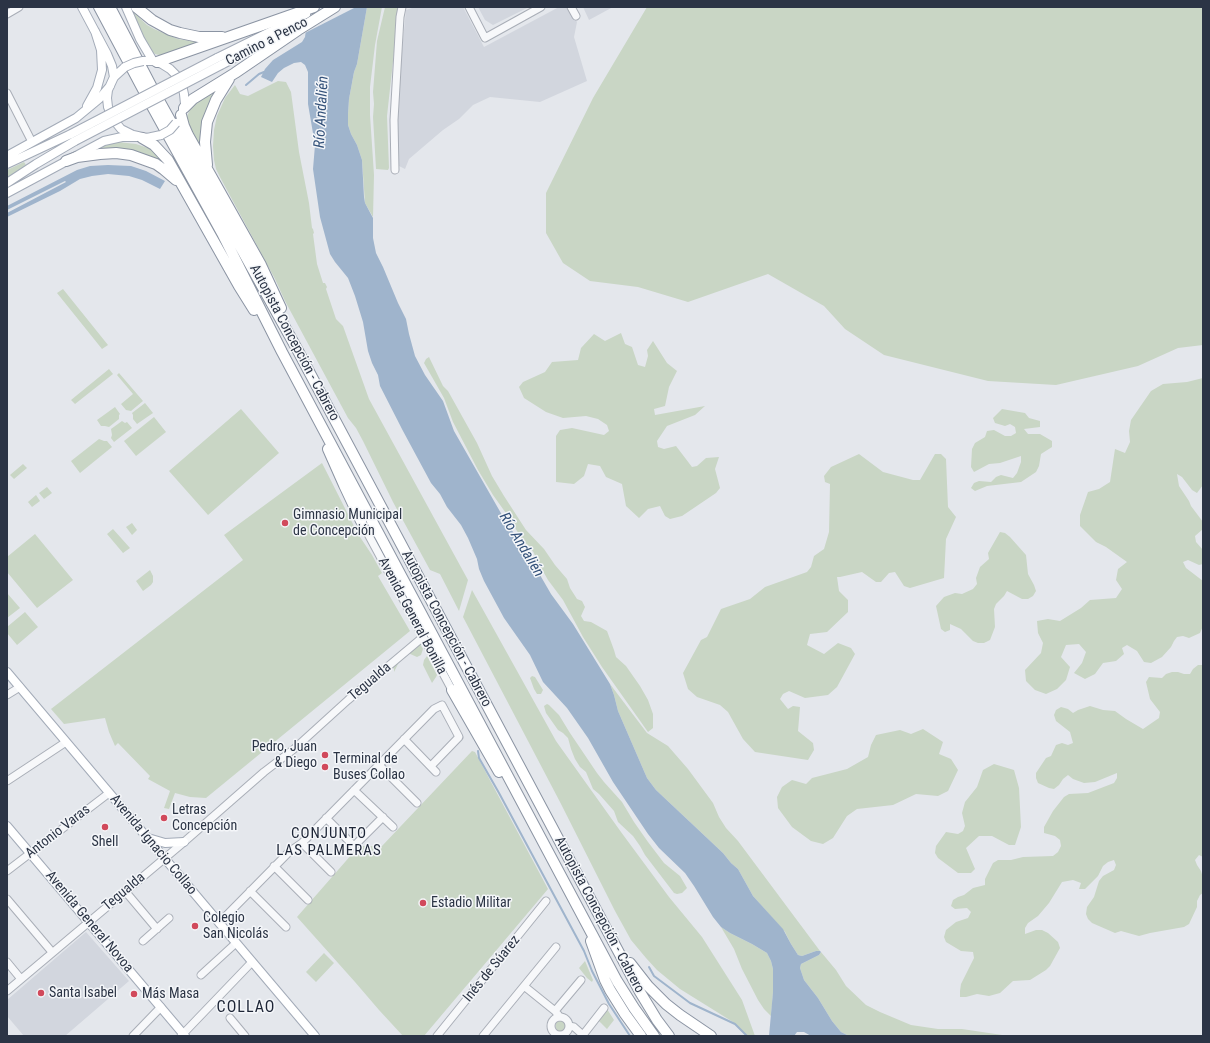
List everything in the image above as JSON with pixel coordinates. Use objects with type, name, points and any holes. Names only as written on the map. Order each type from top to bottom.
[{"type":"highway","points":[[99,7],[152,97]]},
{"type":"highway","points":[[110,7],[152,97]]},
{"type":"highway","points":[[136,7],[161,25],[190,36],[207,37],[274,33],[322,10]]},
{"type":"highway","points":[[207,169],[205,142],[207,122],[216,100],[227,82],[274,33],[314,7]]},
{"type":"highway","name":"Camino a Penco","points":[[322,10],[335,7]]},
{"type":"highway","points":[[155,62],[236,35]]},
{"type":"highway","points":[[235,73],[193,99],[180,116],[188,135],[266,275],[287,322],[297,349]]},
{"type":"highway","name":"Autopista Concepción - Cabrero","points":[[152,97],[297,349],[640,992],[657,1020],[669,1036]]},
{"type":"highway","name":"Autopista Concepción - Cabrero","points":[[152,97],[282,352],[536,828],[625,994],[654,1036]]},
{"type":"highway","points":[[139,137],[154,145],[171,164],[243,292],[282,352]]},
{"type":"highway","points":[[66,161],[83,156],[100,154],[122,154],[139,157],[163,169],[176,179],[188,194]]},
{"type":"highway","points":[[322,426],[330,455],[361,521]]},
{"type":"highway","points":[[452,690],[508,787],[536,828]]},
{"type":"highway","points":[[582,913],[605,980],[625,1014],[641,1036]]},
{"type":"highway","points":[[609,934],[637,973],[654,992],[680,1015],[711,1036]]},
{"type":"main road","points":[[82,7],[109,58],[114,77]]},
{"type":"main road","points":[[126,7],[140,39],[155,62]]},
{"type":"main road","name":"Camino a Penco","points":[[73,138],[274,33],[322,10]]},
{"type":"main road","points":[[82,113],[93,97],[101,74],[101,50],[95,31]]},
{"type":"main road","points":[[7,193],[104,141],[122,137],[151,138],[170,130],[180,116],[184,94],[180,80],[170,69],[155,62],[143,61],[125,67],[114,77],[108,94],[109,111],[118,126],[125,132],[139,137]]},
{"type":"main road","points":[[7,156],[82,113],[99,99],[110,86]]},
{"type":"main road","points":[[7,164],[73,138]]},
{"type":"main road","points":[[7,183],[73,138]]},
{"type":"main road","name":"Avenida Ignacio Collao","points":[[7,672],[315,1036]]},
{"type":"main road","name":"Avenida General Novoa","points":[[7,826],[161,1007],[183,1035]]},
{"type":"main road","points":[[147,838],[165,843],[184,842]]},
{"type":"street","points":[[7,14],[19,7]]},
{"type":"street","points":[[396,170],[394,120],[400,16],[402,7]]},
{"type":"street","points":[[469,7],[485,38],[541,7]]},
{"type":"street","points":[[571,7],[576,16]]},
{"type":"street","points":[[7,93],[32,142]]},
{"type":"street","name":"Avenida General Bonilla","points":[[361,521],[452,690]]},
{"type":"street","name":"Tegualda","points":[[7,991],[184,842],[272,765],[294,749],[348,700],[423,637]]},
{"type":"street","points":[[7,695],[20,687]]},
{"type":"street","points":[[219,923],[274,866],[289,852],[302,843],[326,818],[379,765],[404,739],[434,709],[442,705],[459,737],[434,769],[404,739]]},
{"type":"street","points":[[7,781],[66,742]]},
{"type":"street","points":[[379,765],[418,803]]},
{"type":"street","points":[[354,790],[393,828]]},
{"type":"street","name":"Antonio Varas","points":[[7,871],[109,793]]},
{"type":"street","points":[[326,818],[354,846],[383,817]]},
{"type":"street","points":[[302,843],[331,872]]},
{"type":"street","points":[[274,866],[308,900]]},
{"type":"street","points":[[125,891],[157,929]]},
{"type":"street","points":[[250,891],[286,926]]},
{"type":"street","points":[[7,899],[52,952]]},
{"type":"street","name":"Inés de Súarez","points":[[437,1036],[546,901]]},
{"type":"street","points":[[143,941],[169,918]]},
{"type":"street","points":[[201,975],[236,942]]},
{"type":"street","points":[[483,1036],[556,947]]},
{"type":"street","points":[[7,962],[21,979]]},
{"type":"street","points":[[183,1035],[252,962]]},
{"type":"street","points":[[555,1011],[581,980]]},
{"type":"street","points":[[524,986],[555,1011],[560,1017],[566,1020],[569,1026],[574,1027],[583,1035],[604,1008]]},
{"type":"street","points":[[133,1036],[161,1007]]},
{"type":"street","points":[[560,1017],[553,1021],[552,1034],[563,1034],[569,1026]]},
{"type":"street","points":[[230,1018],[245,1036]]},
{"type":"shaded area","points":[[415,7],[463,7],[484,47],[559,7],[569,7],[577,22],[574,37],[587,81],[540,102],[490,97],[473,105],[459,119],[443,130],[409,159],[405,169],[397,165],[395,122],[406,10]]},
{"type":"shaded area","points":[[478,7],[529,7],[493,25],[485,20]]},
{"type":"shaded area","points":[[583,7],[613,7],[589,20]]},
{"type":"shaded area","points":[[86,932],[129,981],[65,1036],[24,1036],[7,1016],[7,1000]]},
{"type":"green space","points":[[367,7],[382,7],[375,45],[370,87],[370,115],[374,175],[373,217],[365,203],[362,160],[348,125],[349,99]]},
{"type":"green space","points":[[385,7],[399,7],[387,116],[388,170],[376,169],[373,117],[373,92],[377,41]]},
{"type":"green space","points":[[647,7],[1203,7],[1203,345],[1178,348],[1138,366],[1056,385],[988,381],[884,355],[845,329],[824,306],[768,274],[688,302],[638,287],[590,281],[563,263],[546,233],[546,193],[593,98]]},
{"type":"green space","points":[[130,9],[147,25],[154,29],[178,39],[198,42],[163,56],[155,54],[148,47]]},
{"type":"green space","points":[[278,81],[286,82],[291,92],[299,152],[314,233],[317,264],[323,283],[325,283],[327,287],[326,289],[336,319],[343,326],[369,399],[468,580],[459,611],[440,574],[430,570],[393,502],[363,441],[356,428],[348,418],[216,169],[213,146],[214,130],[217,116],[225,98],[235,85],[240,94],[248,96]]},
{"type":"green space","points":[[215,91],[202,122],[201,145],[198,146],[186,119],[191,108]]},
{"type":"green space","points":[[118,142],[136,144],[148,148],[169,165],[98,151],[96,149]]},
{"type":"green space","points":[[24,162],[26,165],[7,178],[7,170]]},
{"type":"green space","points":[[63,289],[108,345],[102,349],[57,293]]},
{"type":"green space","points":[[621,333],[625,344],[632,347],[638,365],[645,367],[648,356],[647,350],[653,341],[667,363],[677,371],[669,387],[665,406],[654,409],[655,415],[705,406],[695,415],[667,426],[657,441],[658,447],[664,449],[676,446],[692,467],[697,466],[706,458],[719,457],[715,469],[720,488],[716,493],[682,516],[670,519],[665,516],[660,506],[648,509],[639,518],[626,506],[622,484],[606,477],[600,466],[588,464],[584,476],[574,484],[556,482],[556,436],[560,430],[572,428],[604,435],[609,431],[607,425],[598,419],[586,416],[563,418],[546,412],[524,398],[519,387],[523,382],[545,372],[552,362],[578,360],[581,348],[594,334],[605,341]]},
{"type":"green space","points":[[429,357],[443,386],[448,391],[477,443],[492,476],[504,496],[526,530],[544,549],[567,579],[570,588],[577,599],[582,601],[585,607],[581,616],[584,621],[591,622],[607,631],[616,657],[626,666],[640,686],[648,700],[653,714],[653,728],[648,732],[602,667],[583,637],[563,600],[548,580],[534,553],[523,541],[478,470],[453,422],[444,398],[424,363]]},
{"type":"green space","points":[[109,369],[113,374],[75,404],[71,400]]},
{"type":"green space","points":[[119,373],[143,401],[131,411],[126,410],[121,404],[133,394],[117,375]]},
{"type":"green space","points":[[1203,378],[1203,485],[1197,493],[1192,490],[1182,477],[1177,474],[1179,486],[1203,522],[1203,529],[1195,536],[1196,542],[1203,550],[1203,564],[1199,565],[1188,560],[1183,562],[1186,568],[1203,581],[1203,626],[1200,633],[1189,638],[1183,636],[1177,637],[1162,657],[1151,663],[1144,662],[1137,651],[1127,645],[1122,648],[1124,654],[1116,661],[1103,663],[1095,674],[1085,679],[1074,673],[1082,663],[1086,652],[1079,644],[1066,645],[1061,657],[1070,667],[1066,680],[1057,689],[1046,694],[1035,690],[1026,681],[1025,670],[1041,653],[1043,643],[1038,633],[1037,621],[1048,619],[1060,621],[1081,608],[1090,600],[1116,598],[1122,589],[1116,580],[1118,569],[1127,562],[1106,547],[1096,542],[1080,526],[1080,515],[1088,492],[1099,489],[1110,482],[1115,449],[1125,453],[1130,442],[1129,431],[1131,420],[1151,391],[1163,384],[1187,382]]},
{"type":"green space","points":[[145,403],[153,413],[137,424],[133,419],[132,413]]},
{"type":"green space","points":[[115,407],[120,414],[119,419],[109,427],[101,426],[97,420]]},
{"type":"green space","points":[[241,409],[279,453],[208,515],[169,471]]},
{"type":"green space","points":[[1002,409],[1025,413],[1029,418],[1040,421],[1040,427],[1024,429],[1028,434],[1040,434],[1052,441],[1052,447],[1041,454],[1039,466],[1036,472],[1021,482],[987,486],[975,491],[971,488],[974,483],[979,481],[991,482],[996,477],[1001,475],[1013,478],[1017,473],[1021,462],[1021,456],[1000,463],[989,464],[974,472],[971,467],[972,449],[975,443],[985,437],[987,431],[994,430],[1005,436],[1011,436],[1016,433],[1015,427],[1010,424],[1005,426],[995,423],[993,418]]},
{"type":"green space","points":[[154,417],[166,432],[136,456],[124,441]]},
{"type":"green space","points":[[122,421],[125,423],[127,422],[132,428],[114,442],[111,438],[111,429]]},
{"type":"green space","points":[[99,439],[107,441],[112,447],[80,473],[71,461]]},
{"type":"green space","points":[[859,454],[883,472],[913,480],[920,480],[935,454],[941,454],[946,459],[948,507],[956,517],[946,539],[944,578],[910,588],[904,586],[895,572],[889,573],[881,582],[876,582],[862,572],[837,577],[839,591],[848,600],[848,612],[827,632],[810,634],[807,645],[824,654],[838,643],[851,648],[855,654],[837,687],[828,695],[805,698],[789,691],[783,694],[780,699],[788,709],[793,706],[800,707],[798,731],[813,743],[814,750],[808,760],[755,752],[743,739],[728,712],[720,705],[697,697],[688,689],[683,673],[701,640],[707,637],[721,609],[750,599],[765,587],[807,572],[811,567],[814,556],[824,549],[829,532],[830,484],[825,482],[824,476],[831,467]]},
{"type":"green space","points":[[322,463],[358,534],[382,573],[378,576],[410,631],[206,798],[190,797],[175,793],[169,809],[164,808],[170,791],[148,779],[150,776],[118,743],[115,746],[105,718],[64,724],[51,709],[243,560],[224,535]]},
{"type":"green space","points":[[23,464],[27,468],[14,479],[10,475]]},
{"type":"green space","points":[[47,487],[52,493],[44,499],[39,493]]},
{"type":"green space","points":[[36,495],[40,501],[32,507],[28,502]]},
{"type":"green space","points":[[132,523],[137,530],[132,535],[126,527]]},
{"type":"green space","points":[[113,529],[130,548],[123,553],[107,534]]},
{"type":"green space","points":[[1000,532],[1005,533],[1010,537],[1026,555],[1028,574],[1036,591],[1033,596],[1028,599],[1022,599],[1007,591],[996,604],[994,609],[995,627],[990,640],[984,643],[973,641],[961,629],[950,624],[950,630],[945,632],[941,629],[936,606],[944,597],[955,593],[962,594],[973,589],[977,584],[976,578],[980,567],[989,559],[988,553]]},
{"type":"green space","points":[[35,534],[73,580],[37,608],[7,572],[7,557]]},
{"type":"green space","points":[[150,570],[153,576],[153,582],[143,591],[136,581]]},
{"type":"green space","points":[[472,590],[556,741],[669,897],[702,937],[742,1000],[755,1036],[747,1036],[733,1022],[680,989],[657,970],[631,940],[463,617]]},
{"type":"green space","points":[[7,593],[20,608],[7,618]]},
{"type":"green space","points":[[25,612],[38,627],[17,645],[7,633],[7,627]]},
{"type":"green space","points":[[416,644],[420,644],[423,649],[421,655],[417,657],[408,653],[400,660],[394,672],[392,667],[390,668]]},
{"type":"green space","points":[[427,656],[437,675],[432,683],[423,665]]},
{"type":"green space","points":[[1198,665],[1203,665],[1203,857],[1199,855],[1195,860],[1203,878],[1203,893],[1197,901],[1197,907],[1189,924],[1184,927],[1139,936],[1121,931],[1115,933],[1092,923],[1086,914],[1087,907],[1094,897],[1099,881],[1103,876],[1114,870],[1116,865],[1114,860],[1103,866],[1098,876],[1085,889],[1079,889],[1081,883],[1073,880],[1062,882],[1049,903],[1038,916],[1028,923],[1025,928],[1025,934],[1036,930],[1042,930],[1058,942],[1060,948],[1050,966],[1046,970],[1030,980],[1013,981],[1000,993],[989,996],[977,994],[960,997],[961,984],[974,958],[973,952],[961,951],[946,942],[944,937],[946,930],[956,922],[968,918],[971,912],[967,908],[955,909],[951,906],[953,900],[964,895],[973,888],[985,885],[985,879],[993,863],[998,860],[1053,856],[1058,852],[1061,846],[1060,840],[1055,836],[1044,833],[1044,827],[1053,811],[1064,797],[1069,794],[1088,793],[1114,783],[1117,778],[1117,773],[1095,782],[1084,783],[1073,779],[1068,775],[1054,789],[1038,783],[1036,773],[1046,758],[1051,756],[1056,745],[1062,743],[1068,745],[1073,743],[1070,732],[1056,721],[1054,715],[1056,710],[1061,707],[1068,709],[1073,713],[1090,706],[1103,710],[1115,711],[1143,729],[1159,718],[1160,712],[1150,699],[1146,682],[1149,677],[1162,678],[1166,674],[1172,672],[1190,674]]},
{"type":"green space","points":[[532,676],[535,677],[543,690],[541,694],[537,694],[534,689],[530,678]]},
{"type":"green space","points":[[610,684],[647,733],[668,746],[688,769],[713,803],[726,828],[738,841],[820,951],[802,956],[798,955],[785,932],[753,896],[738,869],[656,790],[647,778],[618,711]]},
{"type":"green space","points":[[547,704],[559,715],[597,773],[622,802],[634,822],[664,863],[680,876],[687,888],[682,893],[674,893],[645,855],[633,836],[618,822],[614,811],[593,789],[586,772],[580,767],[575,759],[568,738],[558,730],[546,713],[544,706]]},
{"type":"green space","points":[[923,729],[943,742],[939,754],[951,759],[958,770],[948,791],[938,796],[916,794],[893,805],[857,809],[847,816],[833,838],[823,844],[811,841],[792,827],[778,808],[777,797],[782,787],[792,780],[806,784],[812,778],[847,769],[868,757],[871,745],[876,735],[900,730],[911,734]]},
{"type":"green space","name":"Estadio Militar","points":[[472,751],[475,752],[548,889],[424,1036],[403,1036],[297,917],[359,846],[382,846]]},
{"type":"green space","points":[[994,764],[1014,770],[1019,788],[1021,827],[1015,845],[1009,845],[992,836],[979,836],[966,848],[975,869],[971,873],[958,873],[938,858],[935,853],[936,846],[946,832],[958,834],[963,831],[965,826],[962,813],[965,802],[977,787],[983,770]]},
{"type":"green space","points":[[721,927],[767,953],[773,969],[771,1016],[758,1000],[742,969],[734,949]]},
{"type":"green space","points":[[821,952],[836,970],[846,986],[866,1005],[880,1012],[911,1025],[938,1029],[962,1029],[1009,1036],[849,1036],[841,1032],[832,1021],[818,998],[804,980],[800,968],[801,964],[819,955]]},
{"type":"green space","points":[[324,953],[334,963],[316,982],[306,972]]},
{"type":"green space","points":[[585,961],[593,980],[592,982],[579,968]]},
{"type":"green space","points":[[607,1009],[614,1020],[607,1029],[598,1020]]},
{"type":"green space","points":[[561,1020],[565,1022],[567,1026],[565,1030],[561,1032],[557,1030],[555,1026],[557,1022]]},
{"type":"water","name":"Río Andalién","points":[[309,7],[367,7],[349,99],[348,125],[362,160],[364,197],[365,203],[373,218],[373,238],[376,253],[406,319],[415,356],[425,375],[443,401],[454,431],[502,515],[525,549],[551,594],[573,624],[610,684],[618,711],[647,778],[656,790],[738,869],[753,896],[783,929],[798,955],[802,956],[816,951],[821,952],[819,955],[801,964],[800,968],[804,980],[818,998],[832,1021],[841,1032],[849,1036],[811,1036],[804,1032],[797,1032],[794,1036],[769,1036],[773,992],[773,969],[767,953],[721,927],[685,873],[659,848],[648,834],[613,782],[588,738],[567,708],[543,682],[530,655],[504,618],[484,581],[477,559],[461,525],[431,483],[403,431],[380,386],[378,375],[368,351],[363,322],[355,296],[348,278],[330,254],[320,217],[313,169],[315,145],[308,104],[308,72],[305,65],[301,62],[294,63],[284,68],[278,73],[272,82],[261,77],[265,69],[273,60],[302,42],[305,37]]},
{"type":"water","points":[[90,166],[131,166],[146,171],[165,181],[160,189],[142,180],[129,176],[108,174],[92,176],[80,179],[60,191],[7,217],[7,213],[66,182],[65,181],[7,210],[7,206],[77,170]]},
{"type":"pier","points":[[307,7],[356,7],[303,34]]},
{"type":"waterway","points":[[246,85],[259,74],[264,72]]},
{"type":"waterway","points":[[478,751],[479,758],[584,951],[592,971],[609,1004],[630,1036]]},
{"type":"waterway","points":[[649,967],[654,976],[690,1003],[735,1024],[747,1036]]},
{"type":"place","name":"Gimnasio Municipal de Concepción","points":[[285,523]]},
{"type":"place","name":"Pedro, Juan & Diego","points":[[325,755]]},
{"type":"place","name":"Terminal de Buses Collao","points":[[325,767]]},
{"type":"place","name":"Letras Concepción","points":[[164,818]]},
{"type":"place","name":"Shell","points":[[105,827]]},
{"type":"place","name":"Estadio Militar","points":[[423,903]]},
{"type":"place","name":"Colegio San Nicolás","points":[[195,926]]},
{"type":"place","name":"Santa Isabel","points":[[41,993]]},
{"type":"place","name":"Más Masa","points":[[134,994]]},
{"type":"district","name":"CONJUNTO LAS PALMERAS","points":[[329,842]]},
{"type":"district","name":"COLLAO","points":[[246,1008]]}]
